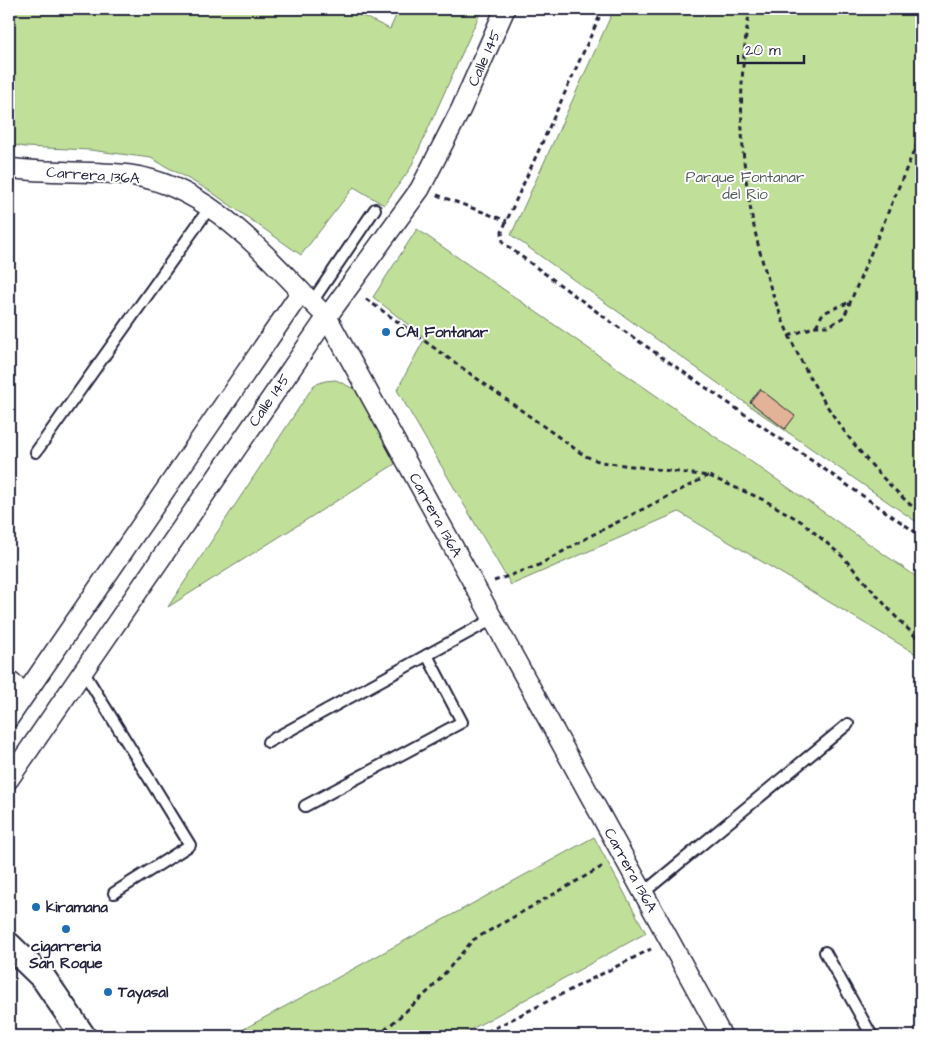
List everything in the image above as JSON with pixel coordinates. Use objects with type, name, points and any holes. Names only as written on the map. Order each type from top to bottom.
[{"type":"street","name":"Calle 145","points":[[9,779],[327,317],[420,189],[461,109],[505,9]]},
{"type":"street","name":"Carrera 136A","points":[[9,168],[131,175],[160,181],[188,192],[232,224],[327,317],[722,1036]]},
{"type":"street","points":[[9,718],[306,297]]},
{"type":"street","points":[[9,681],[26,693]]},
{"type":"street","points":[[9,945],[44,979],[83,1036]]},
{"type":"lane","points":[[36,452],[210,207]]},
{"type":"lane","points":[[306,297],[375,209]]},
{"type":"lane","points":[[268,742],[493,618]]},
{"type":"lane","points":[[305,806],[462,722],[427,655]]},
{"type":"lane","points":[[83,671],[190,845],[114,893]]},
{"type":"lane","points":[[643,893],[848,724]]},
{"type":"lane","points":[[825,952],[872,1036]]},
{"type":"path","points":[[603,9],[507,221],[501,237],[507,249],[921,536]]},
{"type":"path","points":[[750,9],[741,87],[740,131],[744,180],[752,225],[763,268],[789,336],[811,381],[838,423],[872,466],[921,514]]},
{"type":"path","points":[[789,336],[816,326],[829,326],[844,317],[921,134]]},
{"type":"path","points":[[914,150],[921,152]]},
{"type":"path","points":[[420,189],[507,221]]},
{"type":"path","points":[[349,287],[585,456],[610,463],[709,476],[764,500],[802,522],[842,556],[894,616],[921,642]]},
{"type":"path","points":[[816,326],[823,313],[850,302]]},
{"type":"path","points":[[476,587],[537,566],[594,534],[709,476]]},
{"type":"path","points":[[378,1036],[433,987],[473,940],[623,855]]},
{"type":"path","points":[[479,1036],[669,940]]},
{"type":"green space","points":[[9,9],[348,9],[390,29],[399,9],[482,9],[410,169],[384,205],[354,187],[301,255],[210,191],[151,158],[90,150],[25,147],[9,144]]},
{"type":"green space","name":"Parque Fontanar del Rio","points":[[614,9],[921,9],[921,525],[740,399],[511,235]]},
{"type":"green space","points":[[417,229],[921,580],[921,657],[679,512],[511,585],[397,390],[425,338],[373,297]]},
{"type":"green space","points":[[336,380],[358,391],[395,464],[168,607],[314,385]]},
{"type":"green space","points":[[594,837],[646,933],[459,1036],[231,1036]]},
{"type":"building","points":[[760,389],[795,416],[785,429],[750,402]]},
{"type":"place","name":"CAI Fontanar","points":[[386,332]]},
{"type":"place","name":"kiramana","points":[[36,907]]},
{"type":"place","name":"cigarreria San Roque","points":[[66,929]]},
{"type":"place","name":"Tayasal","points":[[108,992]]}]
